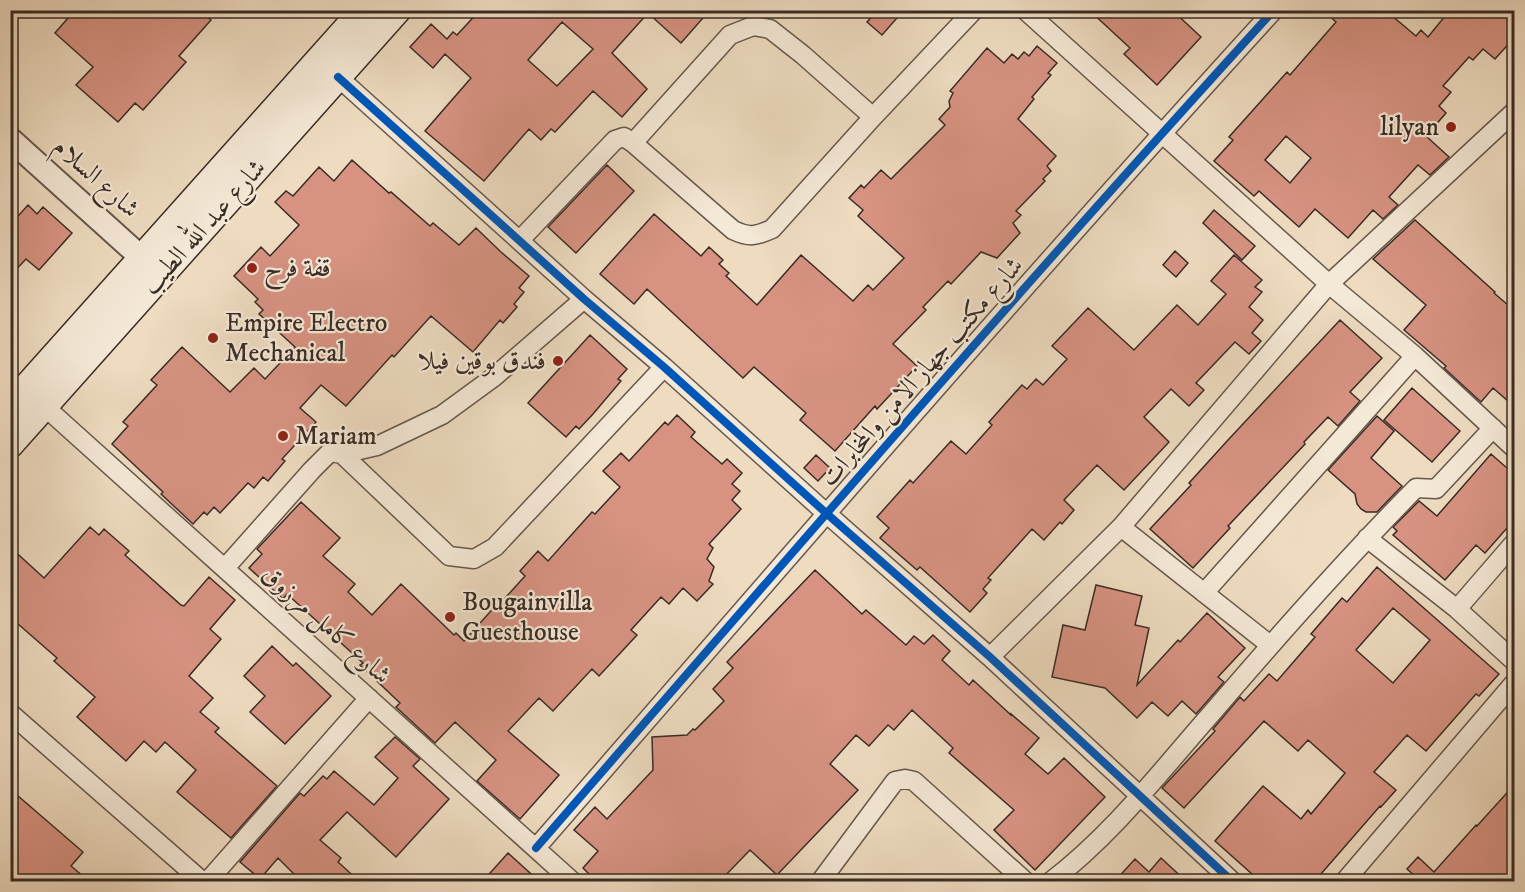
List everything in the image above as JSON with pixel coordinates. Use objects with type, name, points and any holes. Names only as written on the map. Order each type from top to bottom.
[{"type":"main road","name":"شارع عبد الله الطيب","points":[[10,444],[44,406],[152,267],[364,10]]},
{"type":"main road","name":"شارع عبد الله الطيب","points":[[10,406],[152,267],[338,77],[398,10]]},
{"type":"street","points":[[520,240],[615,140],[624,137],[733,230],[744,235],[757,236],[772,229],[974,10]]},
{"type":"street","points":[[1025,10],[1329,284],[1415,356],[1515,448]]},
{"type":"street","name":"شارع مكتب جهاز الامن والمخابرات","points":[[536,848],[826,513],[1162,133],[1274,10]]},
{"type":"street","points":[[633,143],[730,35],[753,26],[770,29],[873,117]]},
{"type":"street","points":[[338,77],[990,657],[1233,882]]},
{"type":"street","points":[[990,657],[1121,527],[1329,284],[1515,112]]},
{"type":"street","name":"شارع السلام","points":[[10,139],[152,267]]},
{"type":"street","points":[[225,568],[330,452],[342,454],[377,446],[442,416],[495,377],[584,298]]},
{"type":"street","points":[[1204,592],[1415,356]]},
{"type":"street","points":[[342,454],[449,556],[474,558],[495,547],[664,368]]},
{"type":"street","name":"شارع كامل مرزوق","points":[[44,406],[573,882]]},
{"type":"street","points":[[1050,882],[1115,823],[1140,796],[1270,645],[1367,538],[1416,488],[1436,489],[1493,428]]},
{"type":"street","points":[[1121,527],[1270,645]]},
{"type":"street","points":[[1367,538],[1457,609],[1515,661]]},
{"type":"street","points":[[1457,609],[1515,543]]},
{"type":"street","points":[[1344,882],[1515,683]]},
{"type":"street","points":[[10,713],[205,882],[369,698]]},
{"type":"street","points":[[820,882],[895,781],[905,779],[914,782],[1026,882]]},
{"type":"building","points":[[75,10],[200,10],[211,20],[179,56],[186,62],[143,110],[135,103],[118,122],[76,85],[93,67],[55,33]]},
{"type":"building","points":[[480,10],[710,10],[681,43],[648,13],[612,53],[647,89],[622,117],[593,91],[555,132],[551,129],[541,140],[529,129],[484,181],[425,131],[471,78],[445,54],[433,68],[410,47],[431,24],[447,39],[453,32],[457,35]],"holes":[[[562,22],[593,49],[557,86],[528,60]]]},
{"type":"building","points":[[878,10],[904,10],[882,35],[867,22]]},
{"type":"building","points":[[1089,10],[1172,10],[1201,37],[1157,85],[1124,54],[1130,48]]},
{"type":"building","points":[[1323,10],[1385,10],[1416,36],[1421,30],[1428,37],[1450,10],[1515,10],[1515,37],[1495,59],[1483,49],[1473,60],[1469,57],[1443,86],[1451,92],[1439,106],[1446,113],[1426,136],[1449,157],[1430,175],[1418,165],[1389,197],[1398,205],[1383,219],[1373,210],[1348,238],[1315,209],[1299,227],[1259,191],[1254,196],[1214,161],[1233,140],[1229,137],[1287,72],[1290,75],[1336,22]],"holes":[[[1286,136],[1311,158],[1290,183],[1265,160]]]},
{"type":"building","points":[[1037,46],[1057,63],[1048,73],[1051,75],[1032,97],[1034,99],[1018,119],[1056,156],[1047,166],[1051,171],[1043,179],[1045,181],[1016,211],[1021,215],[1013,223],[1020,233],[997,258],[981,252],[951,284],[948,281],[923,307],[926,310],[893,344],[917,366],[877,409],[875,406],[835,451],[800,420],[806,413],[754,367],[743,378],[647,289],[634,304],[600,274],[654,214],[701,256],[709,247],[723,260],[719,264],[729,273],[726,276],[757,305],[801,255],[853,301],[868,285],[873,290],[904,258],[858,216],[863,210],[849,198],[861,185],[864,188],[881,170],[891,179],[945,125],[939,119],[950,107],[949,101],[953,93],[950,91],[987,48],[1004,63],[1012,54],[1018,59],[1024,52],[1029,56]]},
{"type":"building","points":[[352,160],[430,226],[433,223],[459,245],[476,228],[529,276],[519,288],[524,292],[514,304],[517,307],[503,323],[500,320],[473,352],[431,316],[346,406],[321,385],[300,408],[316,422],[282,459],[285,461],[268,481],[263,477],[254,488],[248,483],[220,513],[214,507],[207,515],[204,512],[193,524],[112,444],[128,426],[123,422],[157,385],[151,380],[182,347],[230,392],[254,368],[265,379],[295,347],[259,314],[263,310],[255,302],[258,299],[234,276],[261,247],[270,256],[299,225],[275,202],[286,191],[293,196],[319,167],[334,181]]},
{"type":"building","points":[[607,165],[634,191],[576,253],[548,227]]},
{"type":"building","points":[[28,205],[37,214],[43,207],[72,233],[39,270],[26,259],[10,276],[10,225]]},
{"type":"building","points":[[1214,210],[1255,246],[1242,260],[1203,223]]},
{"type":"building","points":[[1415,220],[1515,311],[1515,407],[1493,388],[1481,402],[1444,368],[1446,366],[1404,330],[1426,305],[1373,259]]},
{"type":"building","points":[[1175,251],[1188,263],[1176,277],[1163,265]]},
{"type":"building","points":[[1234,255],[1262,280],[1255,287],[1262,292],[1249,307],[1263,320],[1252,333],[1261,341],[1249,354],[1235,342],[1196,383],[1204,390],[1189,406],[1171,389],[1144,417],[1169,442],[1124,490],[1097,465],[1064,500],[1074,510],[1062,524],[1060,522],[1044,540],[1032,529],[988,578],[991,580],[983,589],[987,593],[970,612],[920,567],[917,570],[880,538],[889,528],[877,517],[910,480],[913,483],[951,441],[966,454],[992,425],[989,422],[1022,385],[1027,389],[1036,379],[1043,385],[1067,359],[1052,346],[1088,308],[1134,350],[1177,305],[1198,325],[1226,294],[1211,281]]},
{"type":"building","points":[[1340,320],[1382,358],[1350,392],[1360,401],[1338,426],[1328,417],[1228,526],[1230,528],[1193,568],[1150,529],[1191,485],[1189,483],[1228,440]]},
{"type":"building","points":[[590,335],[627,369],[618,379],[621,381],[593,414],[579,429],[576,426],[566,437],[528,403]]},
{"type":"building","points":[[1412,388],[1460,431],[1432,462],[1384,420]]},
{"type":"building","points":[[677,415],[695,432],[691,437],[722,464],[727,459],[742,473],[732,484],[740,491],[732,500],[741,509],[709,544],[713,548],[707,559],[714,567],[709,581],[713,584],[697,601],[683,588],[669,604],[661,597],[631,630],[637,635],[599,676],[592,669],[553,711],[539,698],[508,731],[559,775],[520,819],[477,781],[496,760],[455,722],[435,743],[396,707],[400,703],[360,665],[363,663],[287,594],[283,599],[249,568],[262,554],[257,549],[301,502],[340,538],[323,556],[355,584],[348,592],[372,615],[401,584],[454,635],[456,633],[464,641],[525,576],[520,571],[538,551],[548,561],[592,512],[595,514],[620,487],[603,471],[621,453],[629,461],[665,422],[668,425]]},
{"type":"building","points":[[1377,416],[1394,431],[1371,458],[1402,486],[1377,512],[1366,512],[1357,504],[1355,494],[1328,470]]},
{"type":"building","points":[[1491,454],[1515,475],[1515,519],[1485,553],[1476,545],[1445,580],[1393,535],[1397,531],[1393,527],[1419,501],[1437,516]]},
{"type":"building","points":[[816,455],[830,468],[818,481],[804,468]]},
{"type":"building","points":[[90,527],[99,535],[104,529],[129,551],[125,555],[181,605],[184,606],[209,577],[235,600],[210,629],[221,639],[189,676],[213,698],[200,712],[219,728],[215,732],[277,786],[231,838],[177,792],[196,770],[165,742],[156,752],[144,741],[126,761],[77,717],[95,697],[54,661],[57,658],[10,617],[10,547],[44,578]]},
{"type":"building","points":[[1377,567],[1499,674],[1479,696],[1476,694],[1426,751],[1407,735],[1374,772],[1396,790],[1314,882],[1261,882],[1215,841],[1263,786],[1301,819],[1308,810],[1311,814],[1345,773],[1308,740],[1298,751],[1264,721],[1184,808],[1162,788],[1215,731],[1213,729],[1240,697],[1244,701],[1269,674],[1277,681],[1315,637],[1311,634],[1342,598],[1347,602]],"holes":[[[1393,608],[1430,640],[1393,683],[1356,650]]]},
{"type":"building","points":[[815,570],[862,614],[866,610],[906,645],[914,636],[924,644],[933,635],[950,651],[942,660],[969,685],[973,680],[1039,738],[1025,754],[1048,774],[1064,758],[1105,797],[1035,870],[994,830],[1014,810],[949,753],[953,748],[912,710],[894,730],[888,725],[869,746],[856,735],[830,764],[858,790],[777,875],[750,850],[719,882],[597,882],[583,868],[598,851],[574,830],[595,807],[607,819],[653,770],[652,737],[687,735],[724,701],[713,689],[733,668],[727,662]]},
{"type":"building","points":[[1096,585],[1142,596],[1135,625],[1149,628],[1137,685],[1178,640],[1180,642],[1207,613],[1245,648],[1218,677],[1224,682],[1196,714],[1182,701],[1168,716],[1152,702],[1137,718],[1105,688],[1052,677],[1063,625],[1085,630]]},
{"type":"building","points":[[272,646],[293,666],[296,663],[331,696],[285,744],[250,712],[265,696],[244,676]]},
{"type":"building","points":[[395,737],[420,759],[413,766],[449,799],[396,857],[347,812],[320,840],[341,858],[338,862],[360,882],[302,882],[278,858],[260,879],[240,862],[300,793],[304,796],[323,776],[327,779],[334,771],[374,805],[398,778],[375,757]]},
{"type":"building","points":[[1515,784],[1515,882],[1422,882],[1407,869],[1418,857],[1434,872]]},
{"type":"building","points":[[10,789],[83,852],[71,866],[90,882],[19,882],[10,874]]},
{"type":"building","points":[[508,853],[540,882],[482,882]]},
{"type":"building","points":[[1161,858],[1187,882],[1114,882],[1135,859],[1149,872]]},
{"type":"cycle path","points":[[536,848],[995,322],[1274,10]]},
{"type":"cycle path","points":[[338,77],[584,299],[664,367],[990,657],[1233,882]]},
{"type":"place","name":"lilyan","points":[[1451,127]]},
{"type":"place","name":"قفة فرح","points":[[252,268]]},
{"type":"place","name":"Empire Electro Mechanical","points":[[213,338]]},
{"type":"place","name":"فندق بوقين فيلا","points":[[558,361]]},
{"type":"place","name":"Mariam","points":[[283,436]]},
{"type":"place","name":"Bougainvilla Guesthouse","points":[[450,617]]}]
